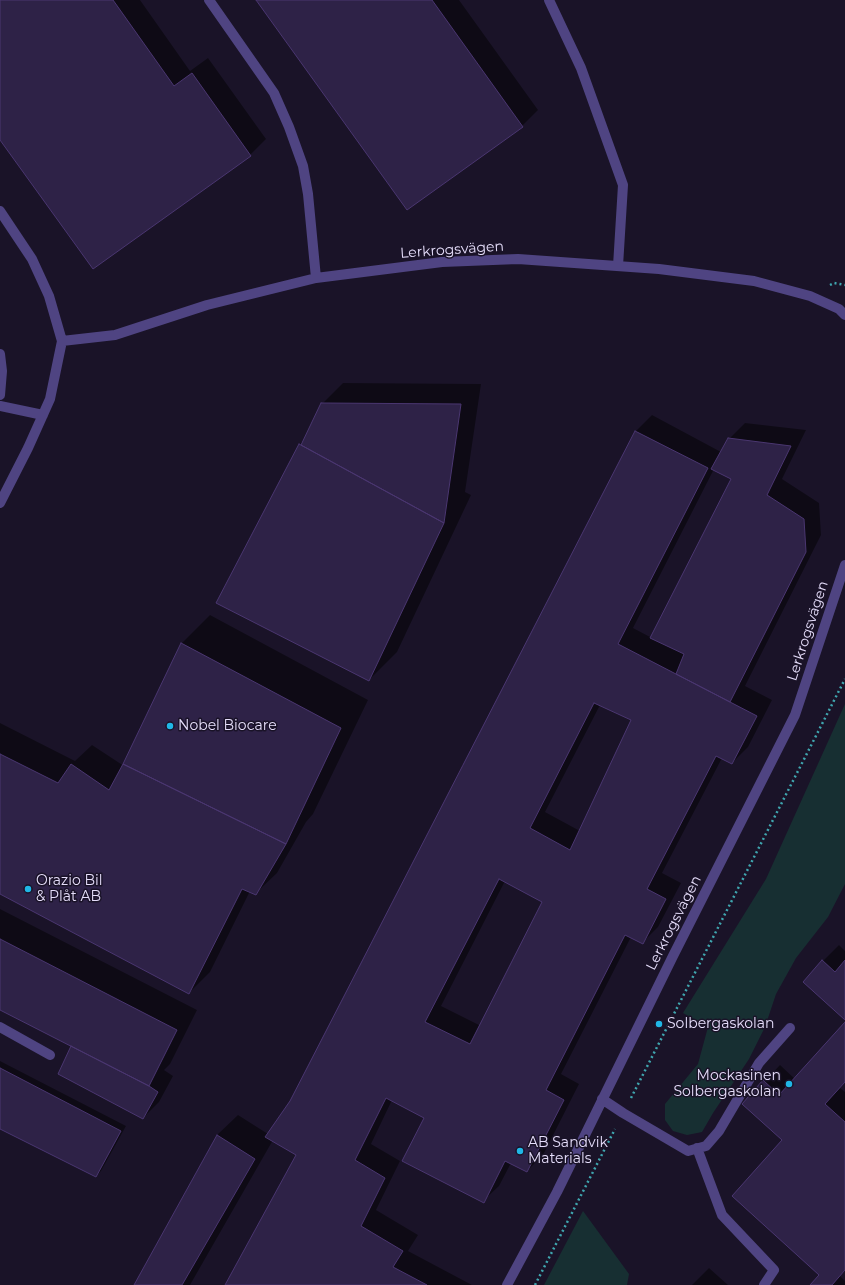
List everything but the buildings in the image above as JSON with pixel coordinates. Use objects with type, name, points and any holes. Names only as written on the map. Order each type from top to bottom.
[{"type":"street","points":[[209,0],[274,93],[289,127],[303,166],[308,194],[316,278]]},
{"type":"street","points":[[549,0],[581,68],[623,185],[618,266]]},
{"type":"street","points":[[0,211],[32,259],[49,296],[62,341],[50,399],[28,448],[0,503]]},
{"type":"street","name":"Lerkrogsvägen","points":[[62,341],[115,335],[207,305],[316,278],[442,262],[518,259],[618,266],[754,281],[810,296],[839,309],[845,315]]},
{"type":"street","points":[[0,354],[2,371],[0,394]]},
{"type":"street","points":[[0,406],[43,415]]},
{"type":"street","name":"Lerkrogsvägen","points":[[507,1285],[557,1192],[602,1099],[795,715],[845,565]]},
{"type":"street","points":[[0,1027],[50,1055]]},
{"type":"street","points":[[602,1099],[688,1151],[706,1146],[719,1131],[758,1063],[790,1028]]},
{"type":"street","points":[[697,1148],[722,1215],[774,1270],[764,1285]]},
{"type":"path","points":[[535,1285],[845,679]]},
{"type":"green space","points":[[845,704],[845,884],[828,917],[796,958],[776,994],[765,1027],[749,1059],[702,1132],[687,1135],[673,1131],[665,1120],[665,1104],[698,1064],[708,1027],[683,1013],[766,879]]},
{"type":"green space","points":[[583,1211],[629,1274],[627,1285],[544,1285]]},
{"type":"place","name":"Nobel Biocare","points":[[170,726]]},
{"type":"place","name":"Orazio Bil & Plåt AB","points":[[28,889]]},
{"type":"place","name":"Solbergaskolan","points":[[659,1024]]},
{"type":"place","name":"Mockasinen Solbergaskolan","points":[[789,1084]]},
{"type":"place","name":"AB Sandvik Materials","points":[[520,1151]]}]
